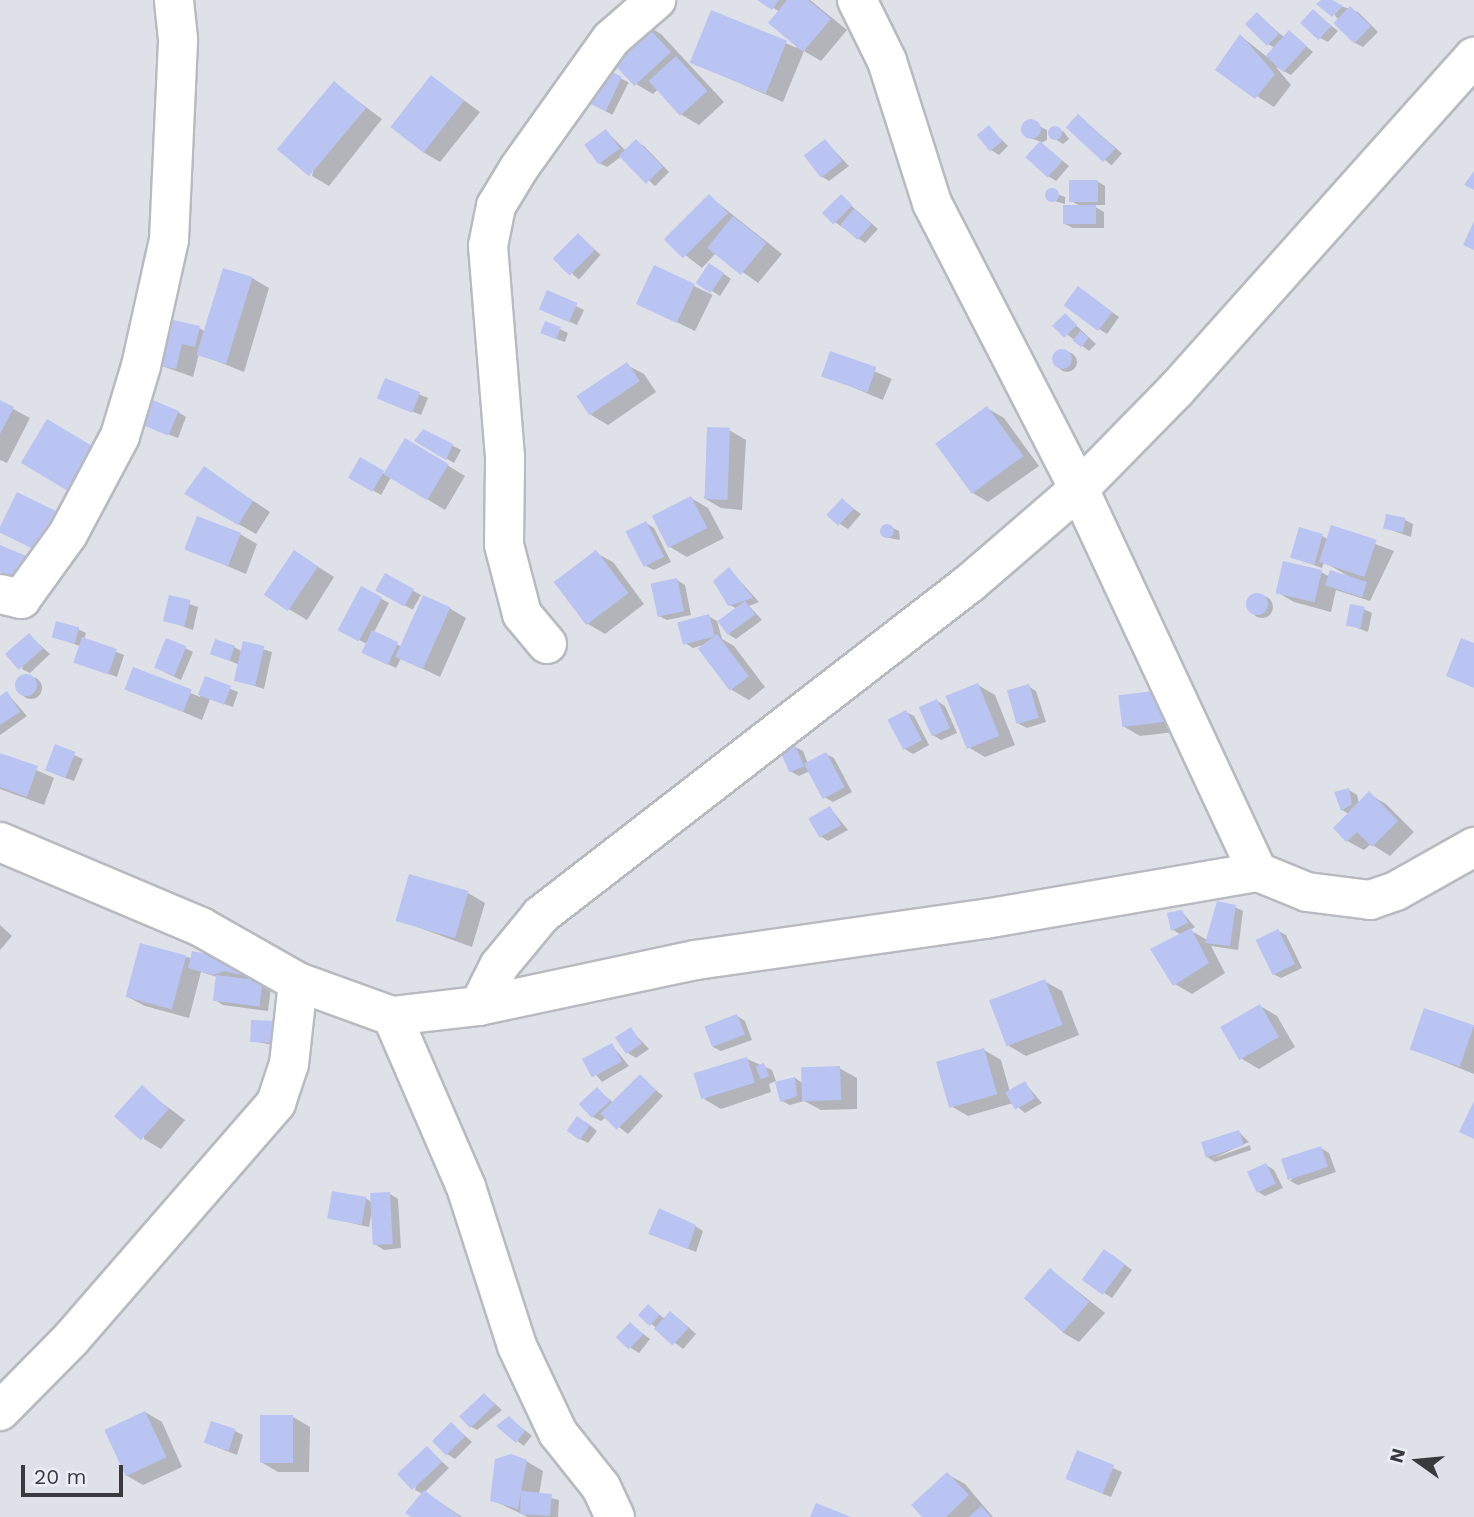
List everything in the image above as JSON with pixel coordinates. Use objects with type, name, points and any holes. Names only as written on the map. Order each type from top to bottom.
[{"type":"street","points":[[0,593],[21,598],[68,534],[120,436],[141,366],[169,240],[178,39],[174,0]]},
{"type":"street","points":[[547,644],[523,614],[504,545],[505,457],[488,246],[496,206],[519,168],[611,40],[656,0]]},
{"type":"street","points":[[857,0],[887,61],[932,203],[1079,489],[1258,872]]},
{"type":"street","points":[[479,1006],[499,966],[541,915],[970,583],[1079,489],[1176,390],[1474,57]]},
{"type":"street","points":[[0,842],[201,927],[298,982],[392,1016],[479,1006],[696,960],[985,919],[1258,872],[1307,892],[1370,900],[1395,891],[1474,847]]},
{"type":"street","points":[[0,1411],[71,1339],[276,1103],[289,1064],[298,982]]},
{"type":"street","points":[[392,1016],[466,1186],[517,1346],[558,1433],[601,1487],[615,1517]]},
{"type":"building","points":[[757,0],[779,0],[772,10]]},
{"type":"building","points":[[787,0],[808,0],[831,19],[803,52],[768,23]]},
{"type":"building","points":[[1321,0],[1332,0],[1343,6],[1332,17],[1316,4]]},
{"type":"building","points":[[1350,6],[1371,26],[1354,43],[1333,23]]},
{"type":"building","points":[[1313,9],[1331,26],[1318,40],[1300,23]]},
{"type":"building","points":[[711,10],[787,41],[766,94],[690,63]]},
{"type":"building","points":[[1257,12],[1279,34],[1267,46],[1245,24]]},
{"type":"building","points":[[643,22],[671,52],[634,86],[606,56]]},
{"type":"building","points":[[1289,30],[1307,46],[1283,72],[1266,56]]},
{"type":"building","points":[[1240,34],[1275,74],[1255,99],[1215,70]]},
{"type":"building","points":[[676,56],[707,91],[680,116],[649,81]]},
{"type":"building","points":[[601,67],[622,77],[606,111],[585,101]]},
{"type":"building","points":[[431,75],[464,101],[423,153],[390,127]]},
{"type":"building","points":[[334,81],[366,108],[309,176],[277,149]]},
{"type":"building","points":[[1078,114],[1115,149],[1103,162],[1066,127]]},
{"type":"building","points":[[1031,119],[1038,122],[1041,129],[1038,136],[1031,139],[1024,136],[1021,129],[1024,122]]},
{"type":"building","points":[[989,125],[1002,141],[990,151],[977,135]]},
{"type":"building","points":[[1052,126],[1058,126],[1062,133],[1058,140],[1052,140],[1048,136],[1048,130]]},
{"type":"building","points":[[606,129],[620,148],[598,164],[584,145]]},
{"type":"building","points":[[636,139],[663,167],[646,184],[619,156]]},
{"type":"building","points":[[825,139],[842,161],[821,178],[804,156]]},
{"type":"building","points":[[1040,141],[1062,161],[1048,177],[1025,157]]},
{"type":"building","points":[[1474,171],[1474,190],[1464,185]]},
{"type":"building","points":[[1069,180],[1098,180],[1098,202],[1069,202]]},
{"type":"building","points":[[1049,188],[1055,188],[1059,195],[1055,202],[1049,202],[1045,198],[1045,192]]},
{"type":"building","points":[[709,194],[728,213],[683,258],[664,239]]},
{"type":"building","points":[[841,194],[852,205],[833,224],[822,213]]},
{"type":"building","points":[[1063,205],[1096,205],[1096,224],[1063,224]]},
{"type":"building","points":[[854,209],[871,224],[858,240],[840,225]]},
{"type":"building","points":[[733,216],[766,243],[741,275],[707,248]]},
{"type":"building","points":[[1474,221],[1474,250],[1463,245]]},
{"type":"building","points":[[578,233],[595,250],[570,275],[553,258]]},
{"type":"building","points":[[709,263],[724,273],[711,293],[696,283]]},
{"type":"building","points":[[654,265],[695,284],[677,323],[636,304]]},
{"type":"building","points":[[223,268],[253,277],[226,364],[196,355]]},
{"type":"building","points":[[1078,286],[1112,312],[1098,331],[1064,305]]},
{"type":"building","points":[[547,290],[577,303],[569,322],[539,309]]},
{"type":"building","points":[[1065,313],[1077,325],[1064,338],[1052,326]]},
{"type":"building","points":[[160,317],[200,326],[195,347],[182,344],[176,369],[149,363]]},
{"type":"building","points":[[545,321],[561,327],[556,339],[540,333]]},
{"type":"building","points":[[1080,331],[1089,338],[1081,347],[1073,340]]},
{"type":"building","points":[[1062,349],[1069,352],[1072,359],[1069,366],[1062,369],[1055,366],[1052,359],[1055,352]]},
{"type":"building","points":[[830,351],[876,367],[868,392],[821,377]]},
{"type":"building","points":[[627,362],[640,381],[589,415],[576,396]]},
{"type":"building","points":[[385,378],[420,392],[412,413],[377,398]]},
{"type":"building","points":[[0,400],[14,407],[0,434]]},
{"type":"building","points":[[153,400],[179,411],[168,436],[142,425]]},
{"type":"building","points":[[987,406],[1023,456],[972,494],[935,444]]},
{"type":"building","points":[[47,419],[96,448],[70,492],[21,463]]},
{"type":"building","points":[[707,427],[730,428],[727,500],[704,499]]},
{"type":"building","points":[[423,429],[453,444],[446,460],[414,441]]},
{"type":"building","points":[[405,438],[449,464],[427,500],[383,474]]},
{"type":"building","points":[[360,457],[384,471],[372,492],[348,478]]},
{"type":"building","points":[[204,466],[253,501],[238,525],[184,494]]},
{"type":"building","points":[[17,492],[56,511],[36,550],[0,533],[0,527]]},
{"type":"building","points":[[691,496],[707,528],[668,548],[652,516]]},
{"type":"building","points":[[842,498],[854,509],[838,526],[826,515]]},
{"type":"building","points":[[1386,514],[1406,518],[1403,533],[1383,529]]},
{"type":"building","points":[[197,516],[241,533],[228,566],[184,550]]},
{"type":"building","points":[[646,521],[664,557],[644,567],[626,531]]},
{"type":"building","points":[[884,524],[890,524],[894,531],[890,538],[884,538],[880,534],[880,528]]},
{"type":"building","points":[[1331,525],[1377,540],[1365,577],[1319,562]]},
{"type":"building","points":[[1299,527],[1323,534],[1314,565],[1290,558]]},
{"type":"building","points":[[0,545],[29,557],[20,580],[0,572]]},
{"type":"building","points":[[294,550],[318,566],[288,611],[264,595]]},
{"type":"building","points":[[596,550],[628,593],[586,625],[554,582]]},
{"type":"building","points":[[1283,561],[1322,570],[1315,602],[1276,593]]},
{"type":"building","points":[[729,567],[753,598],[728,606],[713,581]]},
{"type":"building","points":[[1330,570],[1367,582],[1362,597],[1325,585]]},
{"type":"building","points":[[385,573],[414,589],[404,606],[375,590]]},
{"type":"building","points":[[677,578],[684,611],[658,617],[651,584]]},
{"type":"building","points":[[361,586],[382,597],[359,641],[338,630]]},
{"type":"building","points":[[1257,593],[1265,596],[1268,604],[1265,612],[1257,615],[1249,612],[1246,604],[1249,596]]},
{"type":"building","points":[[169,595],[190,600],[184,626],[163,621]]},
{"type":"building","points":[[423,595],[450,607],[423,669],[395,657]]},
{"type":"building","points":[[745,601],[755,615],[727,635],[717,621]]},
{"type":"building","points":[[1350,604],[1365,607],[1361,628],[1346,626]]},
{"type":"building","points":[[709,614],[715,636],[683,645],[677,623]]},
{"type":"building","points":[[56,621],[79,627],[75,644],[52,637]]},
{"type":"building","points":[[372,630],[398,642],[388,665],[361,653]]},
{"type":"building","points":[[29,633],[43,649],[19,670],[5,654]]},
{"type":"building","points":[[717,634],[749,676],[730,691],[698,648]]},
{"type":"building","points":[[82,637],[117,649],[108,675],[73,663]]},
{"type":"building","points":[[166,638],[186,646],[174,676],[154,668]]},
{"type":"building","points":[[1461,638],[1474,643],[1474,688],[1446,676]]},
{"type":"building","points":[[215,639],[235,646],[230,661],[210,654]]},
{"type":"building","points":[[243,641],[264,646],[255,686],[234,681]]},
{"type":"building","points":[[133,667],[192,690],[183,712],[124,689]]},
{"type":"building","points":[[26,674],[36,681],[37,685],[30,695],[26,696],[16,689],[15,685],[22,675]]},
{"type":"building","points":[[205,676],[231,686],[224,705],[198,695]]},
{"type":"building","points":[[978,683],[999,736],[967,749],[946,696]]},
{"type":"building","points":[[1029,684],[1039,718],[1017,724],[1007,690]]},
{"type":"building","points":[[1162,690],[1166,722],[1122,727],[1118,695]]},
{"type":"building","points":[[7,691],[20,712],[0,725],[0,696]]},
{"type":"building","points":[[937,699],[950,728],[932,736],[919,707]]},
{"type":"building","points":[[906,710],[922,740],[903,750],[887,720]]},
{"type":"building","points":[[55,744],[76,752],[66,778],[45,770]]},
{"type":"building","points":[[795,745],[804,766],[789,772],[780,751]]},
{"type":"building","points":[[826,752],[845,787],[823,799],[804,764]]},
{"type":"building","points":[[0,753],[38,766],[27,797],[0,787]]},
{"type":"building","points":[[1349,788],[1352,804],[1341,811],[1334,792]]},
{"type":"building","points":[[1369,791],[1398,821],[1372,847],[1357,832],[1346,842],[1333,828]]},
{"type":"building","points":[[830,806],[841,825],[819,838],[808,818]]},
{"type":"building","points":[[409,874],[469,891],[455,938],[395,921]]},
{"type":"building","points":[[1217,901],[1236,905],[1230,946],[1205,943]]},
{"type":"building","points":[[1182,910],[1188,923],[1171,931],[1167,913]]},
{"type":"building","points":[[1191,928],[1209,963],[1173,986],[1150,949]]},
{"type":"building","points":[[1278,929],[1295,964],[1273,975],[1256,940]]},
{"type":"building","points":[[140,943],[186,955],[172,1010],[126,997]]},
{"type":"building","points":[[192,951],[246,961],[241,975],[225,971],[212,975],[188,968]]},
{"type":"building","points":[[216,975],[263,981],[259,1007],[213,1001]]},
{"type":"building","points":[[1045,979],[1063,1025],[1007,1046],[989,1001]]},
{"type":"building","points":[[1260,1004],[1279,1037],[1239,1060],[1220,1027]]},
{"type":"building","points":[[1424,1008],[1474,1025],[1460,1067],[1410,1050]]},
{"type":"building","points":[[737,1014],[745,1035],[712,1047],[704,1027]]},
{"type":"building","points":[[251,1020],[277,1021],[276,1043],[250,1042]]},
{"type":"building","points":[[631,1027],[642,1044],[626,1054],[615,1037]]},
{"type":"building","points":[[612,1043],[622,1062],[592,1078],[582,1059]]},
{"type":"building","points":[[984,1048],[997,1094],[949,1108],[936,1062]]},
{"type":"building","points":[[747,1057],[755,1083],[701,1099],[693,1073]]},
{"type":"building","points":[[764,1063],[769,1076],[761,1079],[756,1066]]},
{"type":"building","points":[[840,1066],[841,1100],[802,1101],[801,1067]]},
{"type":"building","points":[[640,1074],[656,1090],[617,1130],[600,1114]]},
{"type":"building","points":[[795,1077],[797,1096],[780,1102],[775,1082]]},
{"type":"building","points":[[1025,1081],[1035,1098],[1015,1110],[1005,1092]]},
{"type":"building","points":[[142,1085],[169,1109],[141,1140],[114,1116]]},
{"type":"building","points":[[597,1087],[610,1101],[592,1118],[579,1104]]},
{"type":"building","points":[[1474,1101],[1474,1139],[1459,1132]]},
{"type":"building","points":[[577,1116],[590,1125],[580,1140],[567,1131]]},
{"type":"building","points":[[1239,1130],[1244,1145],[1206,1158],[1201,1142]]},
{"type":"building","points":[[1321,1146],[1328,1167],[1288,1180],[1281,1159]]},
{"type":"building","points":[[1266,1163],[1276,1184],[1257,1193],[1247,1172]]},
{"type":"building","points":[[332,1191],[366,1197],[362,1225],[327,1219]]},
{"type":"building","points":[[390,1192],[393,1244],[373,1245],[370,1193]]},
{"type":"building","points":[[659,1208],[696,1225],[688,1249],[648,1234]]},
{"type":"building","points":[[1104,1249],[1125,1264],[1103,1295],[1082,1280]]},
{"type":"building","points":[[1050,1268],[1089,1302],[1063,1332],[1024,1298]]},
{"type":"building","points":[[648,1304],[660,1315],[649,1326],[638,1315]]},
{"type":"building","points":[[670,1311],[689,1328],[673,1346],[654,1329]]},
{"type":"building","points":[[630,1322],[643,1334],[629,1350],[616,1337]]},
{"type":"building","points":[[484,1393],[495,1405],[470,1428],[459,1416]]},
{"type":"building","points":[[145,1411],[167,1457],[126,1476],[104,1430]]},
{"type":"building","points":[[260,1415],[293,1415],[293,1463],[260,1463]]},
{"type":"building","points":[[509,1416],[525,1431],[516,1443],[496,1426]]},
{"type":"building","points":[[211,1421],[236,1429],[229,1451],[204,1443]]},
{"type":"building","points":[[451,1422],[465,1436],[446,1455],[432,1441]]},
{"type":"building","points":[[427,1446],[442,1462],[412,1490],[397,1474]]},
{"type":"building","points":[[1077,1450],[1114,1465],[1102,1494],[1065,1479]]},
{"type":"building","points":[[511,1454],[527,1460],[521,1491],[552,1494],[550,1516],[520,1514],[521,1492],[518,1509],[490,1501],[495,1459]]},
{"type":"building","points":[[947,1472],[969,1495],[946,1517],[922,1517],[911,1505]]},
{"type":"building","points":[[424,1490],[460,1517],[411,1517],[405,1513]]},
{"type":"building","points":[[816,1503],[851,1517],[810,1517]]},
{"type":"building","points":[[981,1506],[991,1517],[969,1517]]}]
